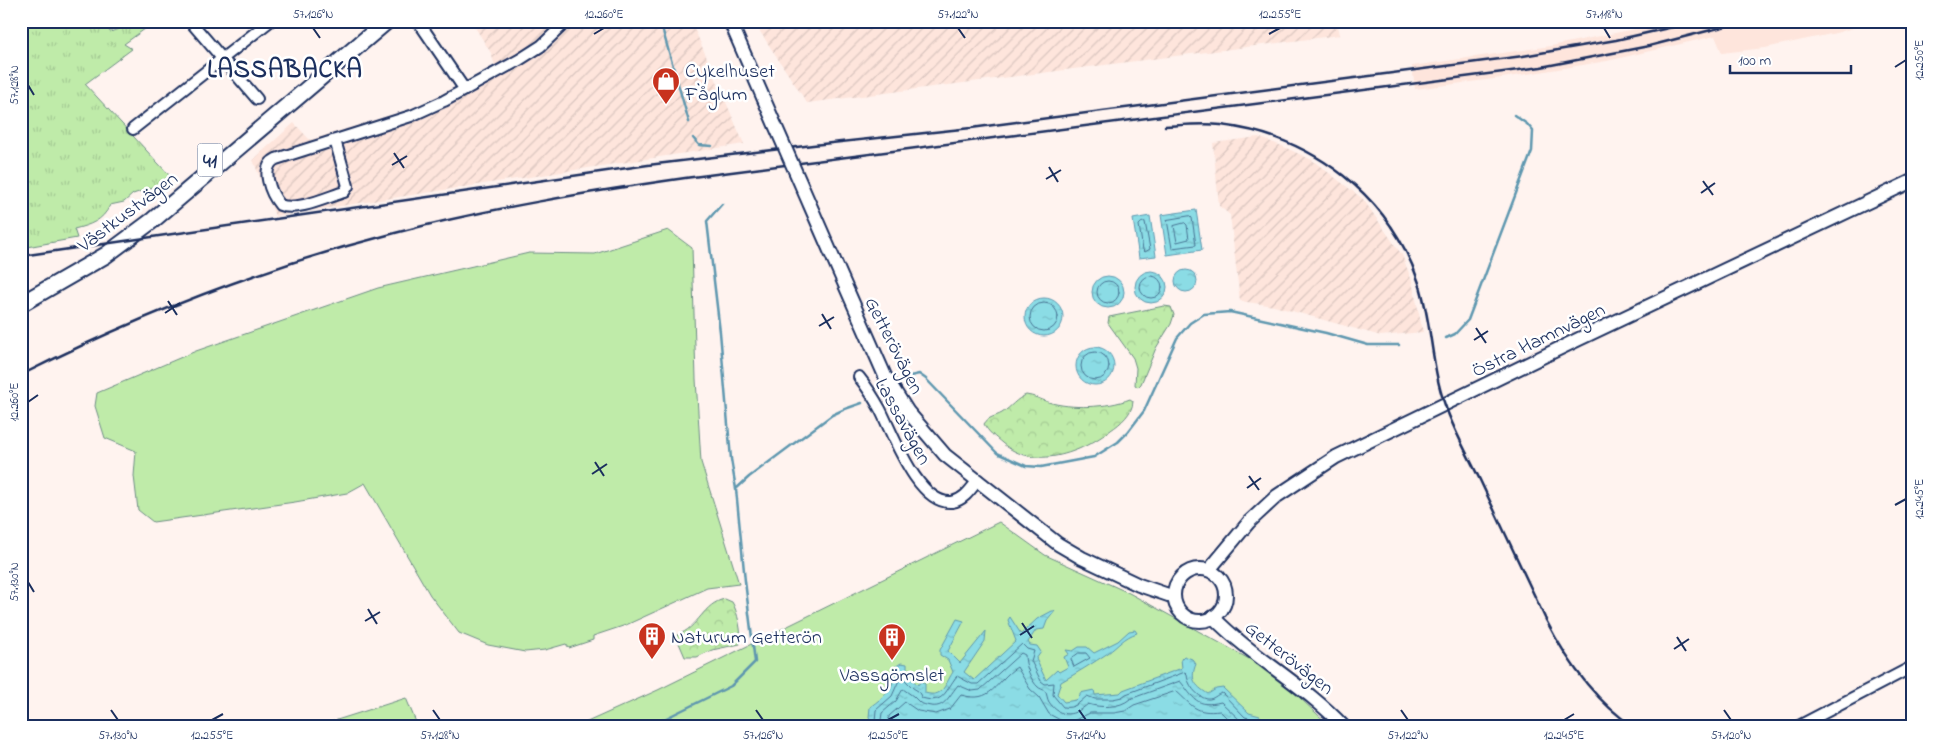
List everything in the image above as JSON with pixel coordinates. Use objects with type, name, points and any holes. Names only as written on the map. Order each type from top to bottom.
[{"type":"main road","name":"Västkustvägen","points":[[21,294],[109,243],[164,200],[373,21]]},
{"type":"main road","name":"Västkustvägen","points":[[21,304],[106,255],[153,220],[386,21]]},
{"type":"street","points":[[190,21],[257,99]]},
{"type":"street","points":[[133,129],[270,21]]},
{"type":"street","points":[[418,21],[465,90]]},
{"type":"street","points":[[335,140],[348,186],[346,190],[299,206],[290,208],[280,205],[274,195],[267,174],[270,163],[276,159],[335,140],[411,116],[465,90],[519,60],[540,46],[567,21]]},
{"type":"street","name":"Getterövägen","points":[[730,21],[874,355],[895,394],[913,419],[933,442],[959,466],[1058,544],[1082,558],[1139,585],[1174,597]]},
{"type":"street","name":"Östra Hamnvägen","points":[[1208,570],[1250,522],[1276,496],[1336,457],[1912,181]]},
{"type":"street","name":"Lassavägen","points":[[859,377],[879,406],[908,465],[924,488],[938,500],[950,502],[961,498],[978,480]]},
{"type":"street","points":[[1197,569],[1208,570],[1222,582],[1225,592],[1224,604],[1213,617],[1202,621],[1190,619],[1177,608],[1174,597],[1175,586],[1186,572],[1197,569]]},
{"type":"street","name":"Getterövägen","points":[[1213,617],[1248,649],[1305,690],[1344,727]]},
{"type":"street","points":[[1797,727],[1912,668]]},
{"type":"shaded area","points":[[471,21],[691,21],[744,144],[275,216],[253,160],[294,123],[310,140],[417,107],[495,66],[491,53]]},
{"type":"shaded area","points":[[753,21],[1337,21],[1340,35],[807,103]]},
{"type":"shaded area","points":[[1674,21],[1877,21],[1836,33],[1765,48],[1722,53],[1715,36],[1607,61],[1502,78],[1415,89],[1412,66],[1551,46]]},
{"type":"shaded area","points":[[1258,137],[1312,160],[1363,199],[1402,255],[1412,281],[1423,332],[1381,336],[1274,306],[1240,301],[1230,215],[1219,206],[1213,143]]},
{"type":"green space","points":[[21,21],[104,21],[110,32],[127,26],[130,21],[156,21],[124,44],[132,49],[85,84],[170,176],[156,186],[133,194],[124,202],[110,205],[104,215],[95,222],[74,229],[77,238],[21,248]]},
{"type":"green space","points":[[668,230],[692,248],[696,379],[701,462],[739,584],[707,588],[626,625],[593,636],[593,640],[569,648],[566,644],[545,650],[525,652],[488,645],[459,633],[430,595],[365,483],[347,493],[153,522],[138,510],[134,476],[136,451],[105,438],[95,406],[97,393],[196,351],[378,288],[529,253],[595,254]]},
{"type":"green space","points":[[1164,306],[1171,307],[1174,315],[1138,387],[1135,385],[1136,368],[1133,358],[1108,323],[1109,317]]},
{"type":"green space","points":[[1026,395],[1067,406],[1100,406],[1130,399],[1133,401],[1131,410],[1125,418],[1115,428],[1099,438],[1072,452],[1058,456],[1043,457],[1029,456],[1015,451],[1002,443],[984,424],[988,419],[1002,413]]},
{"type":"green space","points":[[999,522],[1045,555],[1129,593],[1251,660],[1284,683],[1331,727],[576,727],[658,690]]},
{"type":"green space","points":[[725,599],[732,602],[736,610],[740,629],[740,644],[712,650],[697,657],[685,657],[676,636],[691,627],[711,605]]},
{"type":"green space","points":[[406,698],[418,727],[315,727]]},
{"type":"water","points":[[1196,210],[1202,250],[1167,255],[1161,215]]},
{"type":"water","points":[[1150,216],[1156,256],[1139,258],[1133,219]]},
{"type":"water","points":[[1182,270],[1190,270],[1197,277],[1197,285],[1190,292],[1182,292],[1175,285],[1175,277]]},
{"type":"water","points":[[1151,271],[1157,272],[1162,276],[1166,281],[1166,293],[1162,298],[1157,302],[1151,303],[1145,302],[1140,298],[1136,293],[1135,287],[1136,281],[1140,276],[1145,272]]},
{"type":"water","points":[[1108,276],[1114,277],[1119,281],[1123,286],[1123,298],[1119,303],[1114,307],[1108,308],[1102,307],[1097,303],[1093,298],[1092,292],[1093,286],[1097,281],[1102,277]]},
{"type":"water","points":[[1044,298],[1051,299],[1057,304],[1062,310],[1062,324],[1057,330],[1051,335],[1044,336],[1037,335],[1031,330],[1026,324],[1025,317],[1026,310],[1031,304],[1037,299]]},
{"type":"water","points":[[1095,347],[1102,348],[1108,353],[1113,359],[1113,373],[1108,379],[1102,384],[1095,385],[1088,384],[1082,379],[1077,373],[1076,366],[1077,359],[1082,353],[1088,348]]},
{"type":"water","points":[[1055,611],[1047,621],[1044,629],[1036,630],[1028,642],[1030,645],[1037,646],[1041,652],[1036,659],[1046,680],[1057,670],[1059,672],[1068,667],[1064,657],[1069,654],[1066,650],[1073,651],[1079,647],[1087,647],[1094,653],[1118,641],[1129,631],[1135,630],[1137,633],[1128,637],[1108,653],[1061,682],[1057,694],[1064,702],[1076,700],[1080,693],[1094,690],[1095,695],[1120,693],[1123,690],[1182,668],[1181,659],[1184,656],[1192,659],[1196,664],[1193,678],[1199,688],[1208,694],[1216,689],[1223,688],[1249,713],[1260,716],[1270,727],[866,727],[871,720],[869,717],[870,707],[891,686],[894,680],[895,667],[901,663],[907,664],[907,675],[918,685],[921,681],[925,684],[925,693],[936,694],[942,690],[953,672],[948,660],[940,655],[940,650],[957,619],[964,621],[948,651],[960,663],[986,631],[985,641],[964,672],[974,680],[1016,641],[1008,620],[1010,617],[1021,634],[1037,619]]},
{"type":"waterway","points":[[660,21],[689,122]]},
{"type":"waterway","points":[[1446,338],[1455,334],[1468,320],[1532,151],[1533,131],[1514,115]]},
{"type":"waterway","points":[[693,138],[699,145],[712,146]]},
{"type":"waterway","points":[[722,204],[707,221],[720,332],[731,459],[736,489]]},
{"type":"waterway","points":[[906,377],[919,374],[926,379],[997,453],[1026,466],[1041,467],[1094,457],[1118,442],[1144,411],[1177,338],[1190,323],[1204,314],[1230,312],[1326,333],[1368,345],[1399,345]]},
{"type":"waterway","points":[[648,727],[731,686],[755,662],[736,489],[749,477],[832,415],[862,403]]},
{"type":"railway","points":[[21,256],[648,165],[971,128],[1523,56],[1616,40],[1699,21]]},
{"type":"railway","points":[[21,375],[158,312],[251,277],[347,246],[503,208],[685,178],[1541,67],[1649,46],[1746,21]]},
{"type":"railway","points":[[1165,126],[1221,125],[1254,131],[1286,142],[1316,157],[1343,176],[1368,198],[1389,223],[1406,252],[1419,283],[1427,313],[1440,390],[1449,415],[1546,620],[1563,650],[1594,693],[1634,727]]},
{"type":"place","name":"Cykelhuset Fåglum","points":[[666,105]]},
{"type":"place","name":"Naturum Getterön","points":[[652,660]]},
{"type":"place","name":"Vassgömslet","points":[[892,661]]},
{"type":"district","name":"LASSABACKA","points":[[285,68]]}]
